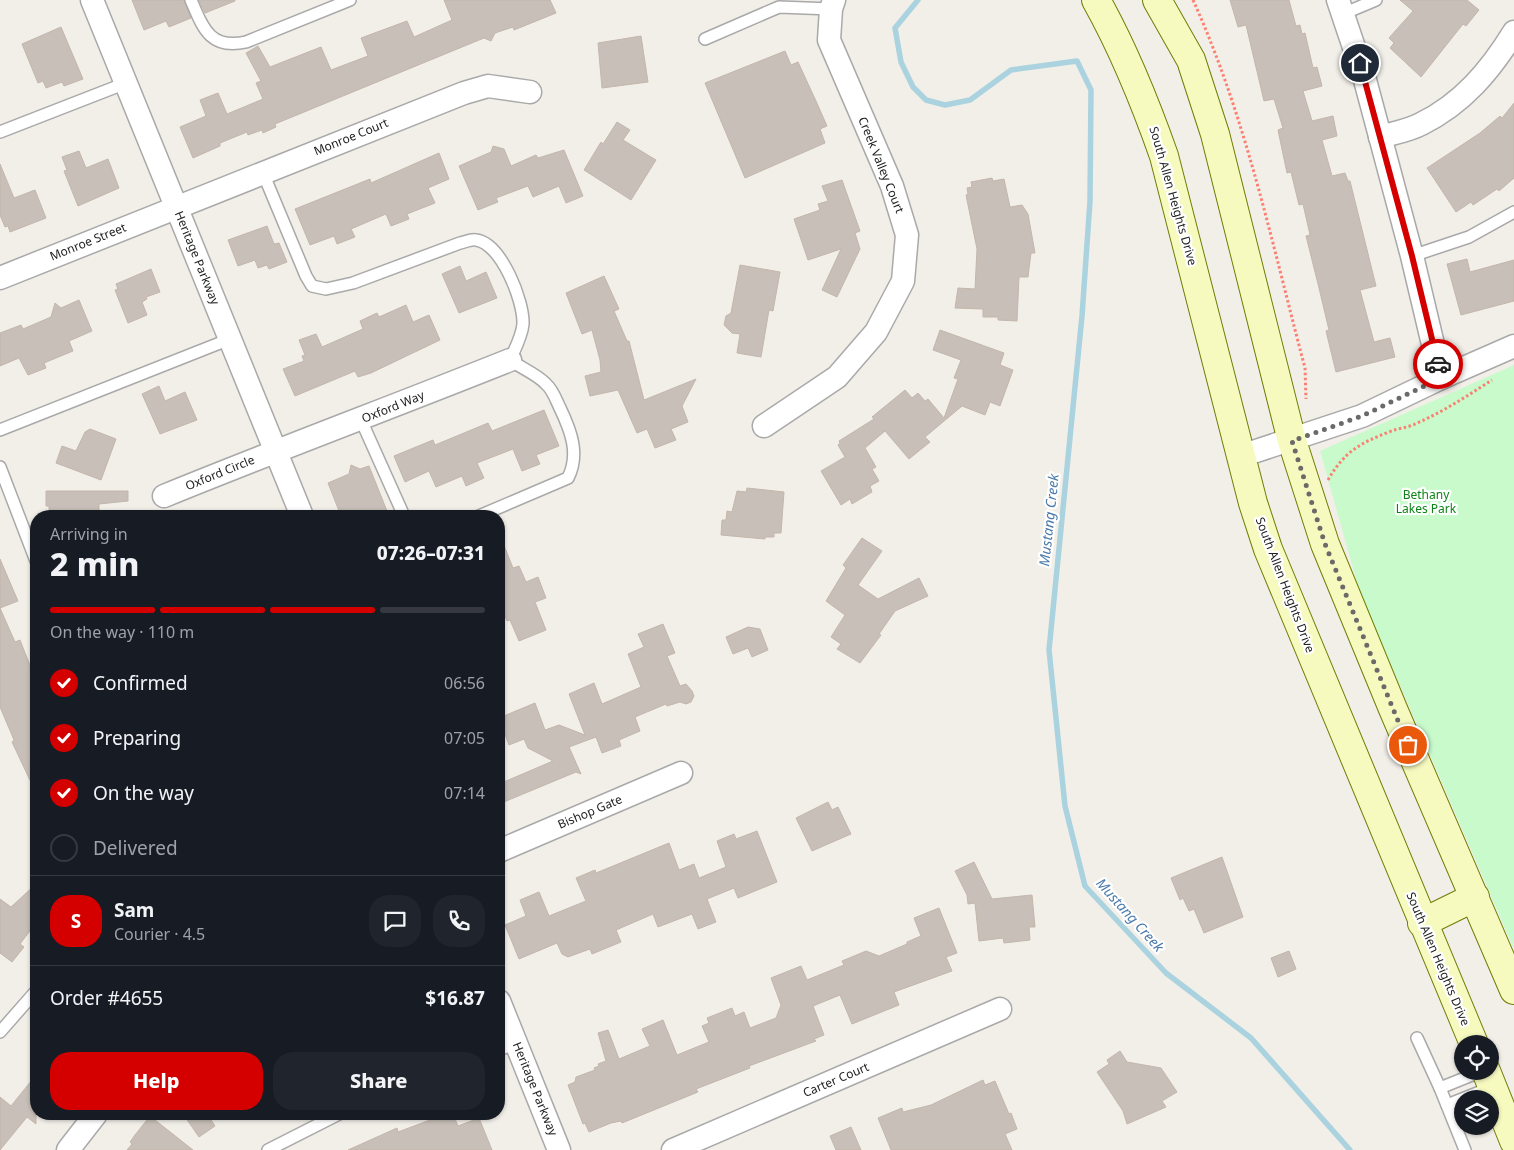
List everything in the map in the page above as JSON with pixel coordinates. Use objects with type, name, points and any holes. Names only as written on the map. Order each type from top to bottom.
[{"type":"main road","name":"South Allen Heights Drive","points":[[1096,0],[1116,35],[1146,104],[1164,156],[1241,456],[1268,550],[1470,1035]]},
{"type":"main road","points":[[1157,0],[1191,60],[1215,134],[1292,441],[1325,544],[1396,718],[1476,897],[1514,990]]},
{"type":"main road","points":[[1422,923],[1476,897]]},
{"type":"main road","points":[[1488,1080],[1514,1141]]},
{"type":"street","name":"Heritage Parkway","points":[[92,0],[300,510]]},
{"type":"street","name":"Creek Valley Court","points":[[764,426],[837,377],[876,332],[903,281],[908,235],[892,186],[829,40],[833,4]]},
{"type":"street","points":[[1342,7],[1412,256],[1441,378]]},
{"type":"street","points":[[1380,137],[1420,125],[1456,103],[1486,74],[1514,32]]},
{"type":"street","name":"Monroe Court","points":[[176,207],[464,93],[488,86],[530,92]]},
{"type":"street","name":"Monroe Street","points":[[0,278],[176,207]]},
{"type":"street","points":[[1241,456],[1292,441],[1362,416],[1514,346]]},
{"type":"street","name":"Oxford Way","points":[[275,450],[361,420],[510,360]]},
{"type":"street","name":"Oxford Circle","points":[[164,496],[275,450]]},
{"type":"street","name":"Bishop Gate","points":[[505,848],[681,773]]},
{"type":"street","name":"Carter Court","points":[[673,1150],[1000,1009]]},
{"type":"street","name":"Heritage Parkway","points":[[507,1046],[559,1150]]},
{"type":"street","points":[[68,1150],[91,1120]]},
{"type":"lane","points":[[191,0],[203,29],[217,41],[231,45],[246,42],[350,0]]},
{"type":"lane","points":[[1342,7],[1376,0]]},
{"type":"lane","points":[[705,39],[779,4],[833,4]]},
{"type":"lane","points":[[0,132],[126,83]]},
{"type":"lane","points":[[262,173],[312,286],[326,289],[352,284],[460,243],[476,240],[490,247],[504,264],[520,299],[522,327],[510,360],[546,384],[555,396],[569,426],[574,448],[574,466],[568,478],[493,510]]},
{"type":"lane","points":[[1412,256],[1469,237],[1514,212]]},
{"type":"lane","points":[[0,430],[230,339]]},
{"type":"lane","points":[[361,420],[401,510]]},
{"type":"lane","points":[[0,467],[30,545]]},
{"type":"lane","points":[[0,1032],[30,998]]},
{"type":"lane","points":[[1417,1038],[1465,1150]]},
{"type":"lane","points":[[1440,1088],[1471,1080]]},
{"type":"lane","points":[[1447,1105],[1481,1080]]},
{"type":"lane","points":[[268,1150],[327,1120]]},
{"type":"path","points":[[1193,0],[1213,44],[1240,119],[1305,368],[1306,406]]},
{"type":"path","points":[[1323,487],[1339,460],[1357,447],[1390,431],[1414,425],[1498,377]]},
{"type":"green space","name":"Bethany Lakes Park","points":[[1514,365],[1514,949],[1360,593],[1320,451]]},
{"type":"building","points":[[132,0],[184,0],[191,18],[169,27],[166,21],[144,30]]},
{"type":"building","points":[[199,0],[235,0],[235,1],[205,13]]},
{"type":"building","points":[[444,0],[550,0],[556,13],[514,30],[513,27],[495,33],[491,41],[484,38],[275,124],[276,127],[263,133],[262,130],[248,135],[247,132],[220,143],[220,146],[193,158],[180,127],[206,116],[200,100],[218,93],[227,114],[263,99],[256,83],[261,81],[246,53],[258,46],[270,67],[321,47],[331,70],[368,56],[361,38],[407,21],[414,37],[452,20]]},
{"type":"building","points":[[1230,0],[1289,0],[1296,26],[1300,25],[1302,34],[1305,33],[1313,68],[1317,67],[1322,86],[1303,91],[1312,121],[1333,116],[1337,136],[1322,140],[1332,176],[1345,173],[1348,181],[1350,181],[1376,286],[1360,290],[1374,342],[1390,338],[1395,357],[1336,372],[1326,331],[1329,330],[1306,236],[1310,235],[1303,204],[1299,205],[1291,172],[1287,173],[1278,130],[1283,128],[1274,99],[1264,101],[1246,25],[1238,27]]},
{"type":"building","points":[[1400,0],[1467,0],[1479,10],[1466,26],[1463,24],[1421,77],[1390,48],[1394,43],[1389,38],[1413,11]]},
{"type":"building","points":[[61,27],[83,79],[64,86],[62,82],[46,88],[43,81],[38,83],[22,44]]},
{"type":"building","points":[[641,36],[648,82],[602,88],[598,43]]},
{"type":"building","points":[[785,51],[791,65],[798,62],[827,126],[820,129],[825,143],[745,178],[705,83]]},
{"type":"building","points":[[1514,103],[1514,178],[1499,191],[1497,189],[1473,205],[1471,202],[1456,212],[1427,168],[1480,133],[1500,116],[1502,118]]},
{"type":"building","points":[[617,122],[630,130],[623,140],[656,160],[631,200],[584,170],[601,142],[603,144]]},
{"type":"building","points":[[493,146],[504,149],[511,166],[536,155],[538,158],[564,150],[583,196],[566,203],[559,186],[533,197],[528,186],[496,198],[498,202],[478,210],[459,166],[491,152]]},
{"type":"building","points":[[79,151],[86,168],[108,159],[119,188],[78,206],[64,171],[67,170],[62,157]]},
{"type":"building","points":[[439,153],[449,179],[428,188],[435,203],[407,214],[409,219],[391,226],[386,214],[351,229],[355,237],[337,244],[334,236],[310,245],[295,209],[370,179],[371,183]]},
{"type":"building","points":[[0,164],[14,198],[35,190],[46,218],[10,232],[8,226],[5,227],[0,215]]},
{"type":"building","points":[[992,178],[993,181],[1004,179],[1010,207],[1022,205],[1028,214],[1035,253],[1031,253],[1028,277],[1019,277],[1017,321],[998,320],[998,317],[983,317],[983,309],[955,308],[958,288],[975,289],[977,249],[966,195],[968,194],[967,188],[972,187],[971,182]]},
{"type":"building","points":[[842,180],[860,231],[855,233],[860,249],[837,297],[822,290],[841,249],[808,260],[794,219],[820,210],[818,204],[828,201],[822,186]]},
{"type":"building","points":[[267,226],[274,244],[279,243],[287,262],[269,269],[267,265],[258,268],[255,260],[238,266],[228,240]]},
{"type":"building","points":[[1467,259],[1470,272],[1514,260],[1514,301],[1461,315],[1447,264]]},
{"type":"building","points":[[740,265],[780,272],[773,311],[769,310],[761,357],[737,353],[740,334],[732,333],[724,325],[726,316],[731,313]]},
{"type":"building","points":[[460,266],[466,281],[486,272],[497,298],[459,313],[442,274]]},
{"type":"building","points":[[151,269],[160,292],[146,297],[147,299],[142,302],[147,315],[128,323],[115,290],[118,289],[116,284]]},
{"type":"building","points":[[604,276],[619,309],[614,311],[627,341],[629,341],[644,400],[696,379],[682,406],[688,422],[671,429],[676,440],[655,448],[647,429],[637,433],[618,390],[590,396],[585,376],[601,372],[600,360],[592,330],[582,334],[566,293]]},
{"type":"building","points":[[79,300],[92,331],[69,341],[73,351],[44,363],[46,368],[28,375],[19,358],[0,366],[0,333],[21,325],[23,329],[51,317],[55,303],[61,308]]},
{"type":"building","points":[[406,305],[413,322],[429,315],[440,340],[371,373],[358,377],[355,371],[295,396],[283,369],[304,361],[302,356],[305,355],[299,340],[316,334],[322,347],[363,329],[360,321],[377,313],[379,317]]},
{"type":"building","points":[[940,330],[1004,353],[1000,365],[1013,370],[1000,406],[990,402],[985,415],[962,406],[925,437],[930,442],[909,459],[885,431],[865,448],[876,467],[872,469],[879,481],[870,486],[872,492],[852,504],[850,499],[841,505],[821,471],[845,457],[838,445],[839,441],[874,419],[872,417],[905,390],[912,398],[918,393],[925,401],[928,399],[944,418],[958,379],[954,378],[961,360],[933,350]]},
{"type":"building","points":[[159,386],[165,401],[185,392],[197,420],[160,434],[142,394]]},
{"type":"building","points":[[544,410],[559,446],[536,455],[540,464],[522,471],[513,449],[477,463],[484,478],[466,486],[462,476],[436,487],[429,471],[405,482],[394,456],[433,440],[435,445],[488,423],[492,431]]},
{"type":"building","points":[[90,429],[116,439],[101,480],[56,463],[62,446],[76,451],[85,432]]},
{"type":"building","points":[[351,465],[360,469],[369,466],[387,510],[339,510],[328,483],[349,474]]},
{"type":"building","points":[[747,488],[784,492],[781,533],[774,533],[774,537],[765,537],[765,539],[721,535],[722,520],[726,520],[727,511],[732,512],[737,491],[746,492]]},
{"type":"building","points":[[46,491],[128,491],[128,501],[99,504],[99,510],[49,510],[49,506],[46,506]]},
{"type":"building","points":[[862,538],[882,551],[858,585],[878,599],[919,578],[928,596],[895,611],[879,634],[881,635],[860,663],[837,649],[841,644],[831,637],[845,615],[826,601],[846,568],[843,565]]},
{"type":"building","points":[[505,548],[513,568],[519,566],[526,582],[538,577],[546,598],[535,602],[546,630],[519,641],[510,620],[507,621],[505,616]]},
{"type":"building","points":[[0,559],[18,601],[0,608]]},
{"type":"building","points":[[0,608],[15,642],[20,640],[30,665],[30,780],[12,742],[14,740],[0,707]]},
{"type":"building","points":[[663,624],[675,653],[667,656],[680,686],[686,684],[692,691],[694,696],[691,702],[686,704],[680,702],[667,706],[666,704],[635,717],[640,731],[619,740],[621,746],[602,753],[596,737],[569,747],[581,774],[576,772],[505,802],[505,781],[553,761],[528,748],[524,739],[509,745],[505,734],[505,716],[535,703],[545,730],[559,725],[585,735],[569,694],[594,683],[602,704],[641,687],[628,654],[644,647],[638,634]]},
{"type":"building","points":[[748,627],[760,629],[768,650],[752,657],[748,648],[733,654],[726,637]]},
{"type":"building","points":[[828,802],[832,810],[838,807],[851,834],[812,851],[796,818]]},
{"type":"building","points":[[757,831],[777,882],[738,898],[734,888],[707,899],[716,922],[698,929],[692,914],[658,927],[653,914],[616,930],[621,942],[592,954],[590,949],[568,957],[562,954],[557,943],[519,959],[505,925],[526,916],[520,900],[539,892],[549,916],[586,901],[576,878],[595,870],[596,873],[669,843],[679,870],[694,864],[699,878],[726,867],[717,841],[734,834],[736,839]]},
{"type":"building","points":[[1222,857],[1243,917],[1204,933],[1194,909],[1189,911],[1183,898],[1180,900],[1171,878]]},
{"type":"building","points":[[974,862],[992,899],[1032,895],[1035,927],[1029,927],[1030,940],[1004,943],[1003,938],[979,941],[975,903],[968,904],[967,895],[955,871]]},
{"type":"building","points":[[30,890],[30,931],[20,944],[24,947],[12,962],[0,953],[0,899],[11,907]]},
{"type":"building","points":[[939,908],[957,953],[946,957],[952,971],[894,992],[899,1005],[852,1024],[840,995],[813,1006],[824,1035],[814,1039],[816,1041],[749,1066],[750,1068],[696,1089],[698,1092],[622,1123],[621,1121],[611,1123],[589,1132],[585,1123],[583,1124],[568,1085],[575,1082],[576,1077],[595,1070],[594,1068],[599,1066],[598,1064],[606,1061],[598,1033],[608,1030],[619,1059],[650,1046],[642,1029],[663,1020],[677,1055],[709,1042],[702,1026],[709,1023],[707,1018],[732,1008],[735,1016],[744,1012],[750,1028],[776,1018],[781,1005],[771,978],[801,966],[807,980],[844,965],[842,961],[866,951],[879,956],[921,936],[914,918]]},
{"type":"building","points":[[1289,951],[1296,969],[1278,977],[1271,958]]},
{"type":"building","points":[[1120,1051],[1127,1062],[1161,1068],[1177,1092],[1162,1101],[1166,1107],[1127,1124],[1123,1111],[1097,1072],[1109,1064],[1107,1060]]},
{"type":"building","points":[[983,1080],[985,1085],[995,1081],[1009,1114],[1011,1113],[1017,1129],[1005,1134],[1012,1150],[891,1150],[878,1118],[902,1108],[903,1112],[931,1105]]},
{"type":"building","points":[[30,1082],[30,1119],[27,1117],[0,1150],[0,1097],[11,1106]]},
{"type":"building","points":[[147,1120],[155,1120],[193,1150],[127,1150],[132,1144],[130,1142]]},
{"type":"building","points":[[187,1120],[211,1120],[215,1126],[199,1137]]},
{"type":"building","points":[[430,1120],[456,1120],[458,1126],[474,1120],[480,1120],[492,1150],[348,1150],[397,1128],[398,1132]]},
{"type":"building","points":[[851,1127],[861,1150],[836,1150],[830,1136]]},
{"type":"waterway","name":"Mustang Creek","points":[[918,0],[895,28],[901,62],[913,87],[926,100],[945,105],[970,100],[1011,70],[1077,61],[1091,90],[1090,201],[1082,316],[1049,650],[1065,806],[1085,886],[1166,973],[1251,1038],[1350,1150]]},
{"type":"way so far","points":[[1408,745],[1325,544],[1292,441],[1362,416],[1441,378],[1438,364]]},
{"type":"route","points":[[1360,63],[1412,256],[1438,364]]}]
